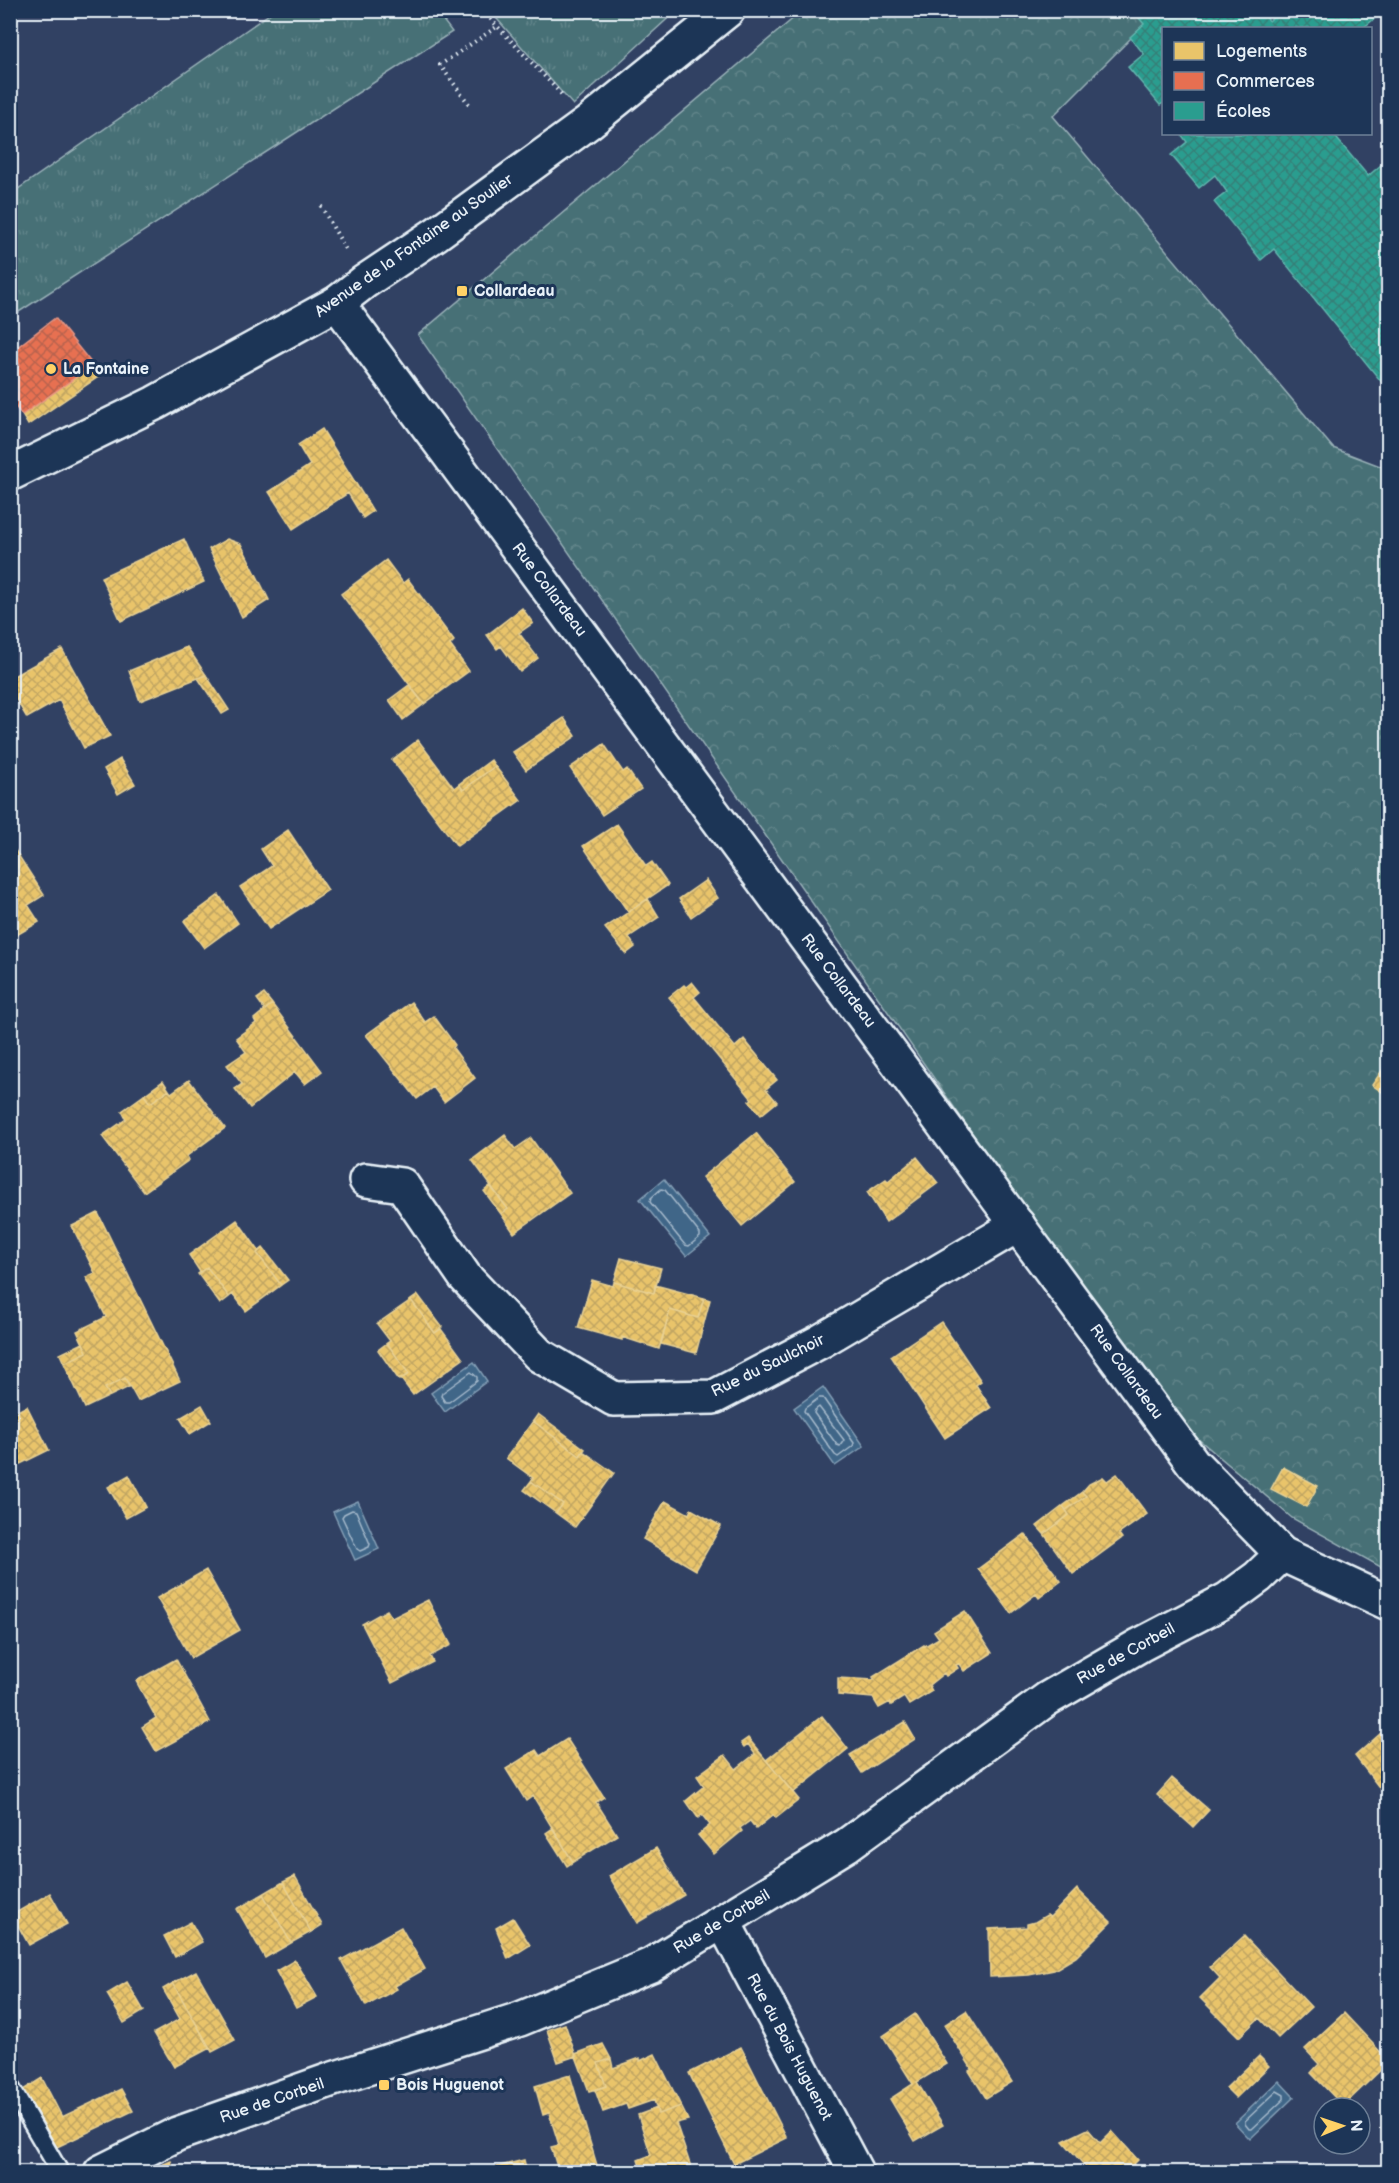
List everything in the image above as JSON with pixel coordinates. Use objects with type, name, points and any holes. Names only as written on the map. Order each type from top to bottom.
[{"type":"street","name":"Avenue de la Fontaine au Soulier","points":[[10,474],[155,403],[336,303],[436,234],[588,123],[728,10]]},
{"type":"street","name":"Rue Collardeau","points":[[336,303],[1193,1463],[1282,1554],[1389,1603]]},
{"type":"street","name":"Rue du Saulchoir","points":[[366,1180],[402,1185],[465,1277],[539,1355],[614,1398],[714,1397],[821,1341],[1018,1225]]},
{"type":"street","name":"Rue de Corbeil","points":[[101,2172],[177,2134],[333,2079],[531,2014],[651,1965],[848,1845],[1047,1699],[1140,1645],[1228,1599],[1258,1577],[1282,1554]]},
{"type":"street","name":"Rue du Bois Huguenot","points":[[723,1921],[856,2172]]},
{"type":"lane","points":[[10,2086],[60,2172]]},
{"type":"path","points":[[482,10],[588,123]]},
{"type":"path","points":[[469,104],[440,65],[498,26]]},
{"type":"path","points":[[321,206],[348,254]]},
{"type":"green space","points":[[275,10],[436,11],[452,32],[11,317],[11,194]]},
{"type":"green space","points":[[490,11],[676,11],[573,105]]},
{"type":"green space","points":[[802,11],[1158,11],[1053,116],[1333,448],[1388,469],[1388,1571],[1292,1518],[1165,1411],[418,335]]},
{"type":"water","points":[[664,1179],[710,1237],[686,1256],[640,1199]]},
{"type":"water","points":[[474,1362],[487,1381],[445,1412],[431,1393]]},
{"type":"water","points":[[823,1387],[864,1446],[835,1466],[794,1408]]},
{"type":"water","points":[[358,1501],[379,1549],[355,1560],[333,1512]]},
{"type":"water","points":[[1279,2081],[1294,2097],[1250,2139],[1235,2123]]},
{"type":"building: Logements","points":[[93,365],[101,375],[28,425],[22,415]]},
{"type":"building: Logements","points":[[322,429],[373,511],[363,518],[348,493],[293,529],[269,492],[310,465],[298,445]]},
{"type":"building: Logements","points":[[184,539],[204,582],[121,621],[101,577]]},
{"type":"building: Logements","points":[[227,539],[241,544],[269,600],[242,617],[209,549]]},
{"type":"building: Logements","points":[[386,560],[403,583],[408,579],[454,641],[450,645],[469,671],[424,704],[341,594]]},
{"type":"building: Logements","points":[[522,608],[533,623],[519,633],[538,658],[520,672],[501,646],[497,649],[487,635]]},
{"type":"building: Logements","points":[[187,647],[206,675],[140,701],[129,671]]},
{"type":"building: Logements","points":[[62,649],[110,736],[84,748],[59,700],[27,718],[10,689],[10,678]]},
{"type":"building: Logements","points":[[206,675],[229,710],[222,714],[198,678]]},
{"type":"building: Logements","points":[[409,685],[424,704],[403,720],[389,700]]},
{"type":"building: Logements","points":[[564,718],[576,736],[526,770],[513,752]]},
{"type":"building: Logements","points":[[418,740],[454,788],[459,784],[463,790],[495,766],[521,800],[457,846],[392,760]]},
{"type":"building: Logements","points":[[604,744],[623,772],[627,769],[641,789],[602,815],[570,768]]},
{"type":"building: Logements","points":[[120,759],[135,784],[118,794],[104,769]]},
{"type":"building: Logements","points":[[491,760],[495,766],[463,790],[459,784]]},
{"type":"building: Logements","points":[[617,824],[646,866],[652,862],[668,885],[628,912],[583,846]]},
{"type":"building: Logements","points":[[288,830],[328,890],[269,929],[240,887],[272,866],[261,849]]},
{"type":"building: Logements","points":[[11,844],[44,895],[28,905],[39,922],[10,939]]},
{"type":"building: Logements","points":[[706,880],[718,898],[691,917],[679,899]]},
{"type":"building: Logements","points":[[219,895],[238,923],[204,948],[184,921]]},
{"type":"building: Logements","points":[[648,899],[659,917],[629,937],[635,947],[626,954],[605,928]]},
{"type":"building: Logements","points":[[692,982],[700,992],[694,997],[735,1047],[744,1039],[777,1080],[766,1089],[777,1102],[761,1115],[749,1101],[752,1099],[669,997],[684,985],[686,987]]},
{"type":"building: Logements","points":[[264,994],[272,1004],[265,1010],[257,999]]},
{"type":"building: Logements","points":[[411,1002],[425,1022],[434,1016],[455,1045],[453,1048],[475,1078],[444,1102],[433,1087],[417,1099],[366,1035]]},
{"type":"building: Logements","points":[[272,1004],[322,1071],[305,1084],[295,1072],[250,1108],[235,1089],[242,1084],[227,1065],[246,1052],[236,1038],[256,1023],[254,1019]]},
{"type":"building: Logements","points":[[1388,1062],[1388,1096],[1372,1085]]},
{"type":"building: Logements","points":[[189,1080],[225,1128],[187,1156],[189,1160],[144,1192],[102,1136],[126,1119],[122,1111],[144,1095],[150,1103],[169,1090],[171,1093]]},
{"type":"building: Logements","points":[[163,1081],[169,1090],[150,1103],[144,1095]]},
{"type":"building: Logements","points":[[756,1133],[795,1182],[742,1226],[702,1177]]},
{"type":"building: Logements","points":[[505,1135],[515,1149],[531,1138],[570,1193],[514,1233],[501,1214],[508,1209],[472,1160]]},
{"type":"building: Logements","points":[[917,1157],[938,1183],[886,1222],[867,1192],[886,1179],[888,1181]]},
{"type":"building: Logements","points":[[490,1186],[508,1209],[501,1214],[484,1191]]},
{"type":"building: Logements","points":[[98,1213],[180,1381],[138,1401],[125,1378],[105,1388],[110,1396],[85,1408],[64,1363],[87,1352],[77,1331],[106,1317],[86,1277],[95,1273],[72,1226]]},
{"type":"building: Logements","points":[[237,1220],[259,1251],[257,1253],[281,1285],[246,1311],[233,1294],[229,1297],[207,1267],[200,1272],[189,1255]]},
{"type":"building: Logements","points":[[263,1248],[288,1280],[281,1285],[257,1253]]},
{"type":"building: Logements","points":[[621,1258],[661,1268],[654,1293],[614,1282]]},
{"type":"building: Logements","points":[[207,1267],[229,1297],[220,1304],[198,1274]]},
{"type":"building: Logements","points":[[592,1280],[613,1286],[614,1282],[654,1293],[655,1285],[704,1298],[698,1318],[670,1310],[659,1349],[622,1337],[622,1340],[578,1328]]},
{"type":"building: Logements","points":[[418,1295],[442,1327],[435,1333],[411,1300]]},
{"type":"building: Logements","points":[[704,1298],[710,1300],[696,1353],[661,1344],[670,1310],[698,1318]]},
{"type":"building: Logements","points":[[411,1300],[435,1333],[441,1329],[463,1359],[413,1395],[401,1379],[409,1374],[387,1343],[390,1341],[377,1324]]},
{"type":"building: Logements","points":[[941,1322],[981,1381],[976,1385],[991,1408],[945,1438],[891,1356]]},
{"type":"building: Logements","points":[[83,1343],[87,1352],[64,1363],[60,1354]]},
{"type":"building: Logements","points":[[387,1343],[409,1374],[399,1380],[378,1350]]},
{"type":"building: Logements","points":[[125,1378],[129,1387],[110,1396],[105,1388]]},
{"type":"building: Logements","points":[[202,1405],[211,1421],[190,1434],[180,1418]]},
{"type":"building: Logements","points":[[27,1406],[49,1450],[10,1469],[10,1415]]},
{"type":"building: Logements","points":[[538,1414],[585,1449],[580,1456],[533,1421]]},
{"type":"building: Logements","points":[[533,1421],[580,1456],[583,1451],[614,1473],[575,1527],[556,1513],[563,1504],[531,1481],[533,1478],[506,1458]]},
{"type":"building: Logements","points":[[1283,1467],[1318,1486],[1306,1507],[1271,1489]]},
{"type":"building: Logements","points":[[1117,1474],[1147,1514],[1119,1534],[1122,1538],[1073,1574],[1044,1534],[1069,1515],[1066,1510],[1086,1496],[1082,1492],[1089,1484],[1103,1477],[1107,1481]]},
{"type":"building: Logements","points":[[129,1475],[146,1507],[126,1518],[108,1487]]},
{"type":"building: Logements","points":[[531,1481],[563,1504],[556,1513],[524,1490]]},
{"type":"building: Logements","points":[[1082,1492],[1086,1496],[1066,1510],[1063,1506]]},
{"type":"building: Logements","points":[[665,1501],[689,1514],[691,1509],[721,1526],[696,1570],[643,1539]]},
{"type":"building: Logements","points":[[1063,1506],[1069,1515],[1044,1534],[1037,1526]]},
{"type":"building: Logements","points":[[1025,1534],[1061,1581],[1039,1598],[1036,1594],[1011,1613],[978,1569]]},
{"type":"building: Logements","points":[[206,1570],[240,1630],[191,1658],[157,1598]]},
{"type":"building: Logements","points":[[428,1600],[451,1645],[430,1656],[433,1662],[392,1683],[362,1624],[387,1610],[392,1618]]},
{"type":"building: Logements","points":[[965,1611],[992,1653],[964,1671],[959,1664],[956,1665],[958,1668],[946,1676],[944,1673],[929,1685],[932,1691],[909,1705],[904,1697],[891,1705],[890,1702],[879,1708],[873,1698],[838,1695],[838,1678],[875,1680],[873,1677],[939,1638],[934,1631]]},
{"type":"building: Logements","points":[[176,1659],[210,1722],[156,1751],[142,1727],[156,1718],[136,1681]]},
{"type":"building: Logements","points":[[822,1716],[848,1749],[793,1793],[766,1760]]},
{"type":"building: Logements","points":[[905,1722],[915,1739],[862,1773],[850,1755]]},
{"type":"building: Logements","points":[[1388,1727],[1388,1792],[1385,1795],[1355,1756]]},
{"type":"building: Logements","points":[[748,1738],[799,1800],[776,1818],[773,1815],[756,1829],[750,1821],[740,1828],[742,1831],[714,1854],[698,1835],[710,1825],[702,1815],[698,1818],[686,1801],[704,1786],[697,1776],[725,1755],[736,1769],[755,1754],[748,1744],[744,1747],[741,1743]]},
{"type":"building: Logements","points":[[567,1739],[604,1797],[596,1802],[617,1835],[573,1862],[533,1796],[526,1801],[506,1769],[536,1750],[540,1756]]},
{"type":"building: Logements","points":[[1172,1778],[1209,1810],[1193,1827],[1157,1795]]},
{"type":"building: Logements","points":[[553,1828],[573,1862],[567,1866],[546,1833]]},
{"type":"building: Logements","points":[[656,1848],[684,1895],[637,1923],[609,1876]]},
{"type":"building: Logements","points":[[295,1876],[322,1925],[311,1932],[283,1882]]},
{"type":"building: Logements","points":[[283,1882],[311,1932],[291,1943],[263,1894]]},
{"type":"building: Logements","points":[[1077,1889],[1111,1922],[1076,1957],[1054,1970],[1029,1975],[990,1977],[989,1929],[1027,1927],[1027,1924],[1047,1915],[1050,1917]]},
{"type":"building: Logements","points":[[50,1893],[67,1924],[29,1945],[12,1915]]},
{"type":"building: Logements","points":[[263,1894],[291,1943],[265,1958],[237,1909]]},
{"type":"building: Logements","points":[[513,1918],[530,1945],[508,1959],[496,1928]]},
{"type":"building: Logements","points":[[191,1922],[202,1942],[175,1957],[164,1936]]},
{"type":"building: Logements","points":[[401,1927],[425,1969],[395,1986],[397,1989],[366,2006],[341,1960]]},
{"type":"building: Logements","points":[[1244,1936],[1311,2007],[1278,2038],[1259,2018],[1239,2037],[1200,1998],[1220,1978],[1210,1967]]},
{"type":"building: Logements","points":[[295,1960],[317,1997],[296,2008],[276,1971]]},
{"type":"building: Logements","points":[[196,1971],[235,2040],[212,2052],[173,1983]]},
{"type":"building: Logements","points":[[127,1982],[144,2011],[124,2023],[107,1994]]},
{"type":"building: Logements","points":[[173,1983],[210,2048],[174,2067],[154,2033],[180,2019],[163,1989]]},
{"type":"building: Logements","points":[[966,2011],[1012,2082],[986,2098],[969,2071],[972,2069],[944,2025]]},
{"type":"building: Logements","points":[[1344,2013],[1388,2060],[1388,2063],[1353,2096],[1333,2096],[1311,2073],[1319,2064],[1305,2049]]},
{"type":"building: Logements","points":[[915,2014],[947,2064],[917,2082],[943,2125],[915,2141],[890,2099],[913,2084],[883,2036]]},
{"type":"building: Logements","points":[[565,2024],[576,2056],[558,2062],[547,2030]]},
{"type":"building: Logements","points":[[603,2044],[611,2059],[598,2063],[606,2086],[589,2091],[575,2054]]},
{"type":"building: Logements","points":[[741,2047],[787,2138],[734,2164],[689,2073]]},
{"type":"building: Logements","points":[[655,2054],[681,2106],[658,2114],[654,2100],[628,2109],[626,2104],[603,2112],[595,2090],[606,2086],[598,2063],[611,2059],[613,2068],[640,2058],[640,2061]]},
{"type":"building: Logements","points":[[1259,2056],[1269,2066],[1236,2098],[1226,2088]]},
{"type":"building: Logements","points":[[570,2075],[599,2172],[558,2170],[551,2147],[559,2145],[549,2113],[543,2115],[535,2086]]},
{"type":"building: Logements","points":[[42,2078],[62,2117],[121,2089],[133,2111],[57,2147],[23,2090]]},
{"type":"building: Logements","points":[[681,2106],[688,2120],[676,2123],[691,2167],[674,2172],[642,2172],[638,2160],[651,2155],[638,2115],[657,2108],[658,2114]]},
{"type":"building: Logements","points":[[1088,2129],[1100,2143],[1112,2131],[1138,2160],[1126,2172],[1090,2172],[1063,2141]]},
{"type":"building: Logements","points":[[524,2160],[527,2172],[477,2172]]},
{"type":"building: Logements","points":[[171,2161],[175,2172],[148,2171]]},
{"type":"building: Commerces","name":"La Fontaine","points":[[55,318],[93,365],[22,415],[10,400],[10,373],[20,365],[11,352]]},
{"type":"building: Écoles","points":[[1135,10],[1261,10],[1269,21],[1282,10],[1385,10],[1364,27],[1162,27],[1162,104],[1160,105],[1128,67],[1144,54],[1130,37],[1144,24],[1134,12]]},
{"type":"building: Écoles","points":[[1182,135],[1334,135],[1368,176],[1388,159],[1388,390],[1274,249],[1261,260],[1214,202],[1227,192],[1215,175],[1199,188],[1171,155],[1187,142]]},
{"type":"place","name":"Collardeau","points":[[462,291]]},
{"type":"place","name":"La Fontaine","points":[[51,369]]},
{"type":"place","name":"Bois Huguenot","points":[[384,2085]]}]
